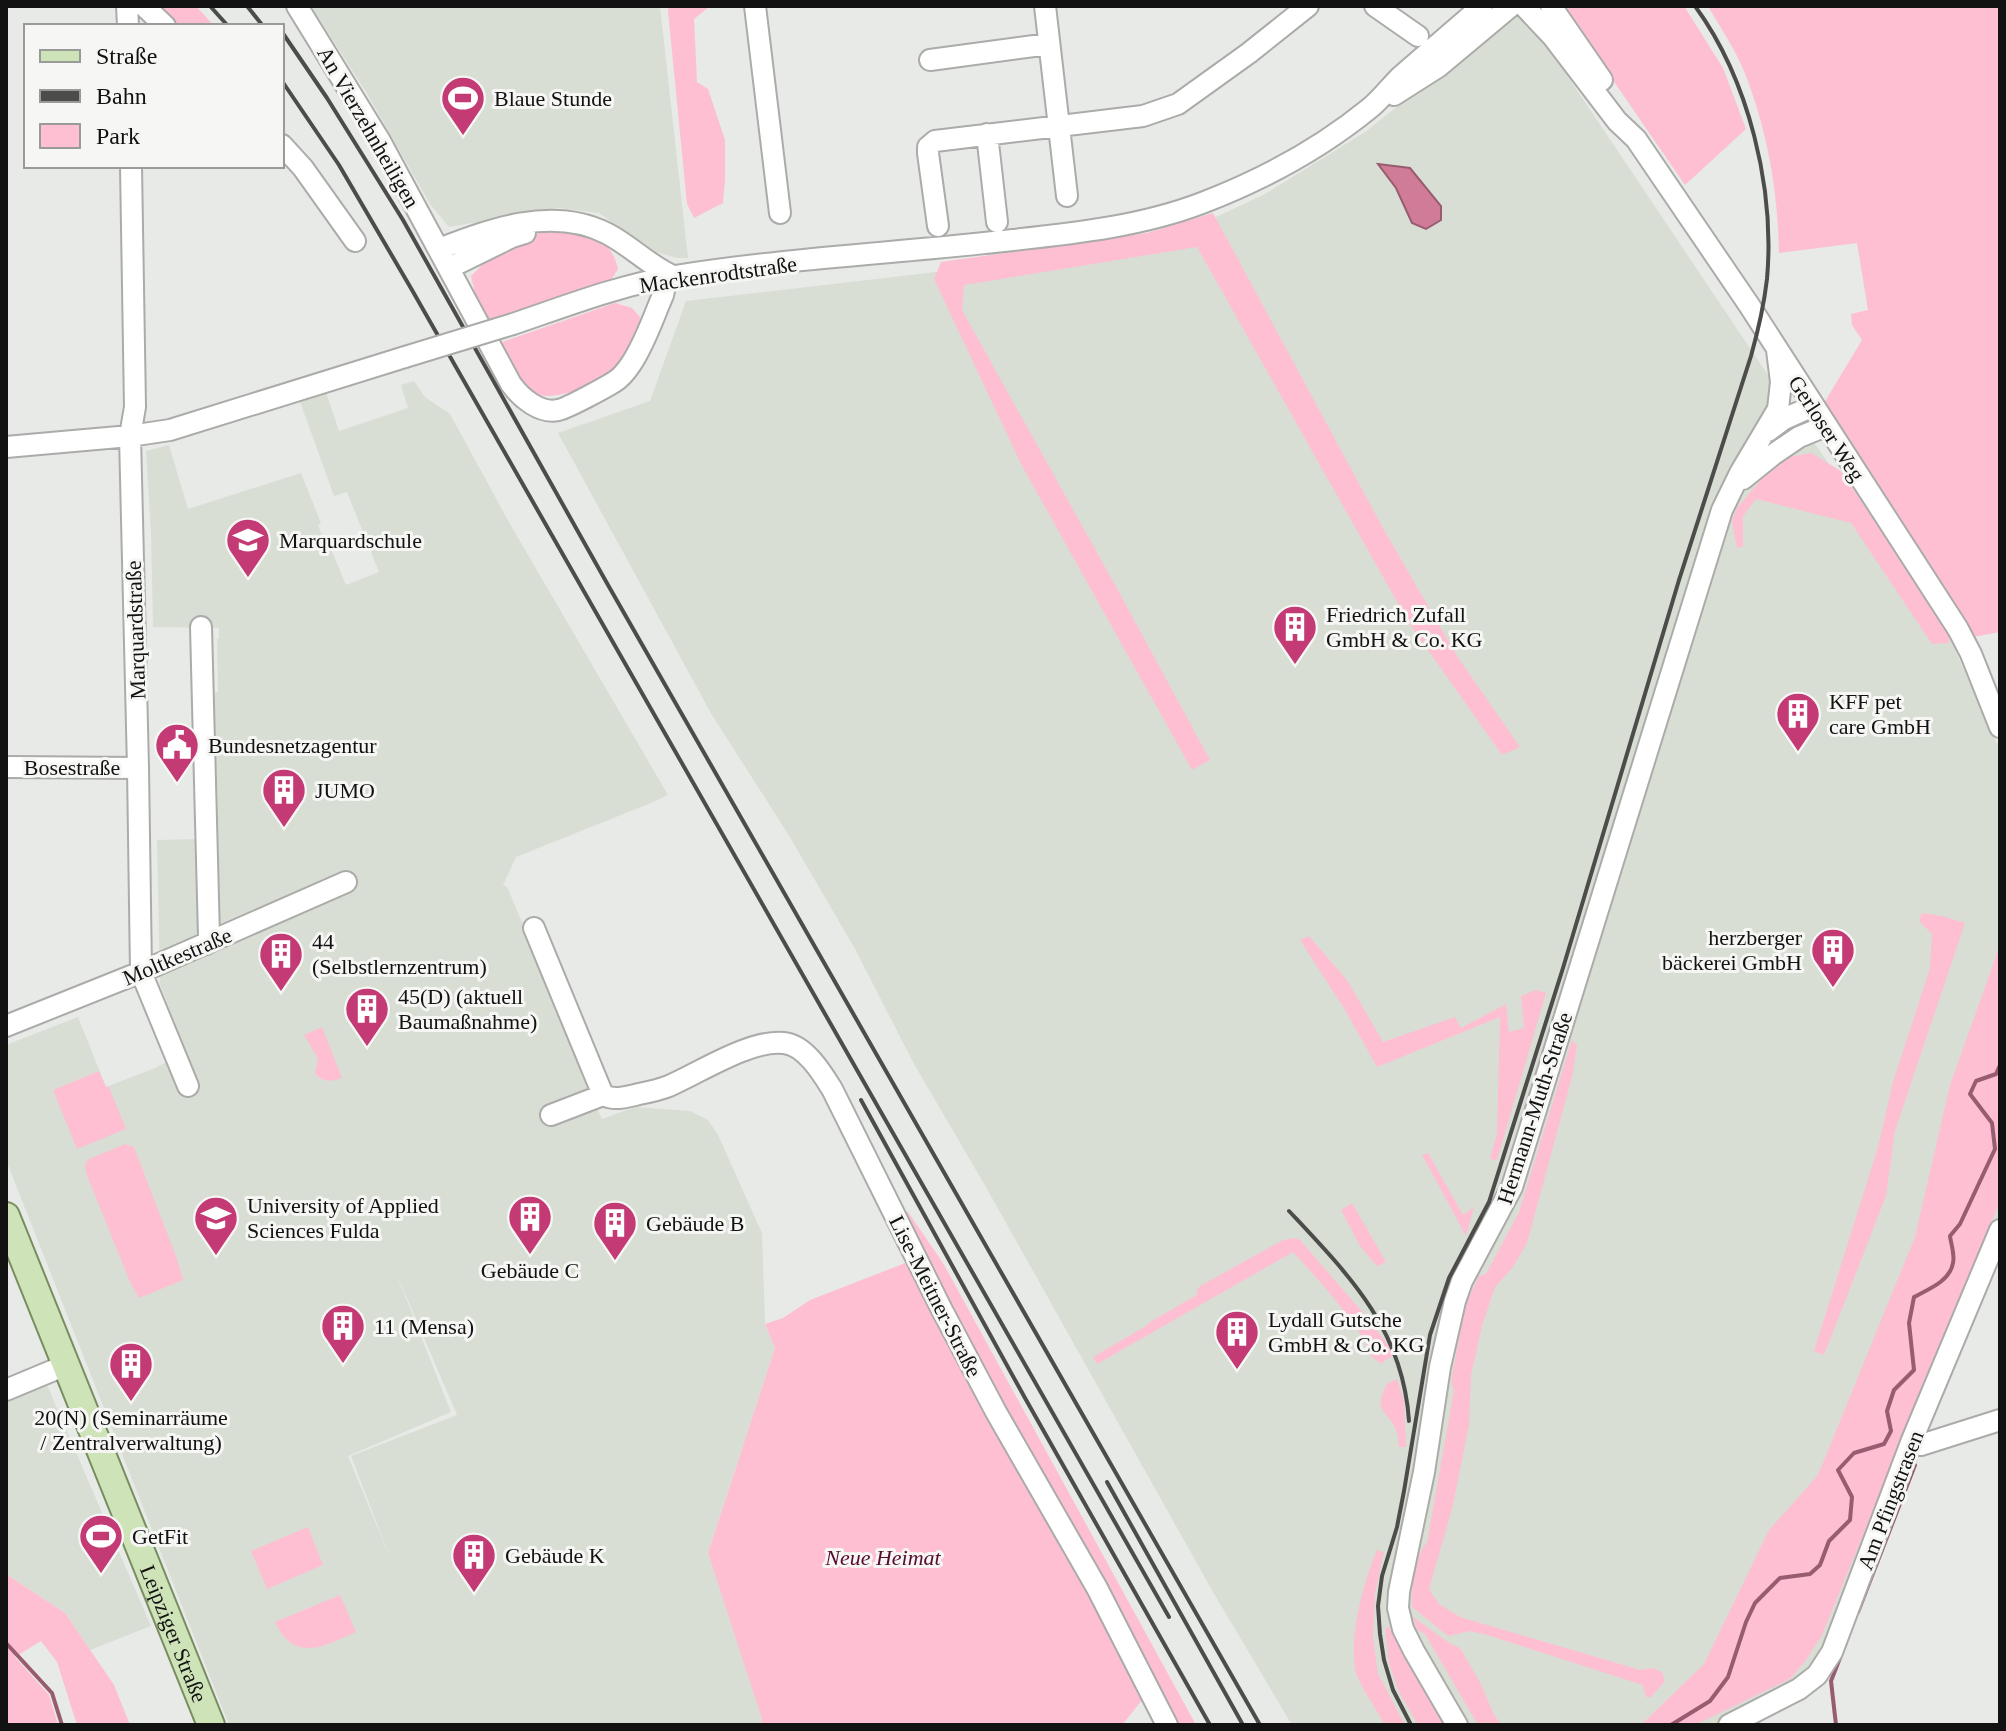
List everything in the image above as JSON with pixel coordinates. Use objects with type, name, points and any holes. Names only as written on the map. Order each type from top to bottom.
[{"type":"main road","name":"Leipziger Straße","points":[[6,1216],[211,1725]]},
{"type":"street","points":[[144,6],[163,24]]},
{"type":"street","name":"An Vierzehnheiligen","points":[[297,6],[380,141],[511,384],[527,402],[558,411],[617,381],[631,365],[665,286],[673,276]]},
{"type":"street","points":[[755,6],[780,213]]},
{"type":"street","points":[[1045,6],[1067,196]]},
{"type":"street","points":[[938,226],[928,147],[938,140],[1143,116],[1178,104],[1308,6]]},
{"type":"street","points":[[1375,6],[1418,36]]},
{"type":"street","name":"Mackenrodtstraße","points":[[1373,106],[1397,80],[1482,6]]},
{"type":"street","name":"Mackenrodtstraße","points":[[6,447],[170,430],[621,289],[673,276],[1116,227],[1201,204],[1272,171],[1326,140],[1373,106],[1405,90],[1438,67],[1511,6]]},
{"type":"street","name":"Gerloser Weg","points":[[1524,6],[1553,37],[1617,121],[1636,139],[1685,210],[1958,629],[2000,727]]},
{"type":"street","name":"Gerloser Weg","points":[[1551,6],[1626,115],[1636,139]]},
{"type":"street","points":[[930,60],[1049,44]]},
{"type":"street","points":[[987,134],[997,222]]},
{"type":"street","points":[[284,147],[303,168],[355,241]]},
{"type":"street","name":"Marquardstraße","points":[[131,168],[134,413],[130,436],[141,972],[188,1086]]},
{"type":"street","points":[[439,249],[483,232],[528,222],[582,223],[608,234],[658,270],[673,276]]},
{"type":"street","points":[[449,268],[512,237],[559,222]]},
{"type":"street","points":[[620,243],[627,259],[621,289],[633,292],[643,304],[650,326]]},
{"type":"street","name":"Hermann-Muth-Straße","points":[[1457,1725],[1414,1651],[1403,1629],[1398,1608],[1446,1339],[1462,1281],[1512,1187],[1722,510],[1778,409],[1781,382],[1777,350]]},
{"type":"street","name":"Hermann-Muth-Straße","points":[[1762,437],[1784,419],[1813,406]]},
{"type":"street","name":"Hermann-Muth-Straße","points":[[1734,486],[1799,437],[1826,426]]},
{"type":"street","points":[[201,627],[209,937],[206,944]]},
{"type":"street","name":"Bosestraße","points":[[6,767],[138,768]]},
{"type":"street","name":"Moltkestraße","points":[[6,1026],[141,972],[346,882]]},
{"type":"street","points":[[534,928],[605,1096]]},
{"type":"street","name":"Lise-Meitner-Straße","points":[[551,1115],[605,1096],[623,1098],[654,1091],[763,1045],[786,1043],[808,1057],[832,1089],[942,1310],[996,1412],[1097,1588],[1167,1725]]},
{"type":"street","name":"Am Pfingstrasen","points":[[1729,1725],[1799,1689],[1817,1675],[1832,1652],[1912,1440],[2000,1230]]},
{"type":"street","points":[[6,1390],[66,1365]]},
{"type":"street","points":[[1912,1440],[1921,1445],[2000,1420]]},
{"type":"shaded area","points":[[311,6],[660,6],[688,258],[653,251],[599,213],[559,208],[449,227],[430,204],[366,92]]},
{"type":"shaded area","points":[[1522,8],[1780,393],[1951,641],[2000,750],[2000,1216],[1907,1438],[1825,1684],[1744,1725],[1292,1725],[1213,1592],[914,1064],[855,949],[788,834],[712,715],[558,433],[650,401],[686,301],[1152,247],[1265,194],[1365,132]]},
{"type":"shaded area","points":[[1378,164],[1410,168],[1441,206],[1441,220],[1426,229],[1412,223],[1396,188]]},
{"type":"shaded area","points":[[414,381],[425,397],[450,414],[510,524],[668,795],[516,857],[503,885],[507,887],[563,1019],[602,1119],[635,1107],[690,1111],[708,1120],[718,1135],[762,1233],[765,1324],[775,1348],[708,1553],[763,1719],[761,1725],[229,1725],[6,1160],[6,1045],[78,1017],[106,1087],[186,1052],[160,984],[157,840],[199,839],[208,695],[218,692],[219,628],[153,627],[146,451],[169,445],[188,509],[301,473],[321,523],[318,525],[323,538],[326,537],[346,585],[379,572],[347,492],[334,496],[298,396],[325,389],[339,431],[408,408],[401,385]],"holes":[[[394,1268],[457,1415],[351,1456],[391,1560],[348,1456],[451,1412]]]},
{"type":"shaded area","points":[[47,1385],[151,1626],[90,1650],[65,1613],[6,1574],[6,1402]]},
{"type":"green space","points":[[152,6],[196,6],[212,24],[172,24]]},
{"type":"green space","points":[[669,6],[710,6],[694,19],[697,82],[708,89],[725,140],[725,180],[723,203],[694,218],[687,204]]},
{"type":"green space","points":[[1562,6],[1684,6],[1723,68],[1746,129],[1685,185]]},
{"type":"green space","points":[[1708,6],[2000,6],[2000,632],[1973,637],[1824,403],[1862,340],[1852,325],[1851,314],[1868,310],[1857,243],[1779,253],[1774,183],[1759,115],[1740,63]]},
{"type":"green space","points":[[1213,213],[1384,530],[1457,656],[1520,747],[1502,755],[1409,623],[1197,247],[964,285],[962,310],[1210,760],[1192,770],[1021,464],[934,279],[941,262],[1147,233]]},
{"type":"green space","points":[[545,231],[580,233],[600,240],[614,256],[618,269],[611,280],[487,320],[479,310],[471,276],[498,249]]},
{"type":"green space","points":[[615,303],[632,308],[640,317],[633,347],[624,363],[590,385],[559,395],[533,394],[523,387],[502,342]]},
{"type":"green space","points":[[1811,453],[1841,471],[1949,631],[1949,643],[1932,644],[1851,523],[1756,499],[1743,516],[1743,547],[1737,548],[1732,521],[1737,508],[1761,480],[1789,457]]},
{"type":"green space","points":[[1922,913],[1965,923],[1895,1131],[1886,1196],[1824,1355],[1814,1351],[1930,968],[1932,934],[1919,921]]},
{"type":"green space","points":[[1309,936],[1347,980],[1383,1042],[1455,1017],[1461,1028],[1506,1004],[1509,1032],[1524,1028],[1521,996],[1536,990],[1546,993],[1497,1160],[1490,1159],[1497,1133],[1500,1017],[1377,1067],[1300,940]]},
{"type":"green space","points":[[2000,945],[2000,1201],[1822,1635],[1790,1679],[1695,1725],[1641,1725],[1704,1664],[1769,1530],[1818,1475],[1915,1237],[1950,1085]]},
{"type":"green space","points":[[322,1027],[342,1078],[327,1080],[315,1074],[318,1059],[304,1035]]},
{"type":"green space","points":[[1572,1040],[1577,1045],[1573,1073],[1527,1243],[1513,1267],[1495,1287],[1482,1326],[1471,1375],[1469,1425],[1452,1509],[1429,1589],[1439,1604],[1460,1617],[1640,1670],[1653,1668],[1662,1672],[1665,1681],[1651,1697],[1646,1697],[1643,1685],[1487,1635],[1470,1631],[1448,1636],[1412,1607],[1415,1573],[1419,1555],[1427,1543],[1454,1390],[1451,1382],[1465,1306],[1479,1276],[1486,1274],[1519,1212]]},
{"type":"green space","points":[[99,1071],[126,1129],[77,1149],[53,1090]]},
{"type":"green space","points":[[125,1144],[134,1147],[183,1280],[139,1298],[85,1166],[87,1160]]},
{"type":"green space","points":[[1428,1153],[1463,1215],[1474,1207],[1466,1236],[1422,1155]]},
{"type":"green space","points":[[1352,1203],[1386,1262],[1377,1266],[1360,1246],[1341,1210]]},
{"type":"green space","points":[[898,1210],[908,1212],[943,1263],[1196,1725],[1174,1725],[998,1398],[930,1261]]},
{"type":"green space","points":[[1295,1238],[1365,1315],[1389,1346],[1392,1356],[1382,1363],[1374,1358],[1346,1313],[1293,1252],[1097,1364],[1093,1357],[1197,1295],[1200,1286],[1283,1240]]},
{"type":"green space","name":"Neue Heimat","points":[[908,1262],[1147,1694],[1122,1725],[761,1725],[762,1719],[708,1553],[775,1348],[765,1324],[783,1318],[810,1300]]},
{"type":"green space","points":[[1397,1379],[1404,1401],[1406,1447],[1399,1447],[1394,1425],[1381,1407],[1387,1384]]},
{"type":"green space","points":[[308,1527],[323,1565],[267,1589],[251,1551]]},
{"type":"green space","points":[[1377,1550],[1384,1552],[1375,1594],[1373,1637],[1378,1674],[1405,1725],[1385,1725],[1355,1669],[1354,1640],[1359,1608]]},
{"type":"green space","points":[[6,1574],[65,1613],[114,1685],[130,1725],[77,1725],[57,1662],[41,1641],[15,1657],[49,1695],[58,1725],[6,1725]]},
{"type":"green space","points":[[340,1595],[356,1632],[333,1642],[311,1648],[301,1647],[283,1635],[275,1622]]},
{"type":"green space","points":[[1413,1617],[1460,1648],[1502,1725],[1478,1725],[1425,1634],[1416,1629]]},
{"type":"green space","points":[[1389,1627],[1413,1671],[1437,1705],[1445,1725],[1418,1725],[1399,1692],[1389,1663],[1385,1628]]},
{"type":"waterway","points":[[1671,1725],[1710,1701],[1728,1677],[1755,1603],[1780,1578],[1810,1574],[1820,1565],[1829,1541],[1850,1520],[1852,1497],[1838,1470],[1854,1453],[1884,1444],[1891,1431],[1887,1411],[1894,1390],[1914,1370],[1909,1323],[1914,1297],[1948,1275],[1954,1257],[1950,1236],[1960,1224],[1995,1149],[1992,1123],[1970,1094],[1976,1081],[1996,1074],[2000,1065]]},
{"type":"waterway","points":[[1858,1612],[1915,1465]]},
{"type":"waterway","points":[[6,1643],[52,1693],[62,1725]]},
{"type":"waterway","points":[[1836,1725],[1831,1681],[1840,1658]]},
{"type":"railway","points":[[210,6],[226,24]]},
{"type":"railway","points":[[247,6],[261,24]]},
{"type":"railway","points":[[1411,1725],[1393,1690],[1384,1660],[1378,1606],[1382,1576],[1404,1491],[1430,1335],[1449,1278],[1489,1202],[1563,968],[1679,580],[1751,356],[1764,298],[1767,208],[1754,136],[1730,67],[1695,6]]},
{"type":"railway","points":[[284,35],[403,220],[608,585],[1260,1725]]},
{"type":"railway","points":[[284,84],[339,165],[412,290],[1169,1617]]},
{"type":"railway","points":[[861,1100],[1210,1725]]},
{"type":"railway","points":[[1289,1211],[1352,1281],[1384,1331],[1405,1388],[1409,1421]]},
{"type":"railway","points":[[1107,1482],[1243,1725]]},
{"type":"place","name":"Blaue Stunde","points":[[463,137]]},
{"type":"place","name":"Marquardschule","points":[[248,579]]},
{"type":"place","name":"Friedrich Zufall GmbH & Co. KG","points":[[1295,666]]},
{"type":"place","name":"KFF pet care GmbH","points":[[1798,753]]},
{"type":"place","name":"Bundesnetzagentur","points":[[177,784]]},
{"type":"place","name":"JUMO","points":[[284,829]]},
{"type":"place","name":"herzberger bäckerei GmbH","points":[[1833,989]]},
{"type":"place","name":"44 (Selbstlernzentrum)","points":[[281,993]]},
{"type":"place","name":"45(D) (aktuell Baumaßnahme)","points":[[367,1048]]},
{"type":"place","name":"Gebäude C","points":[[530,1256]]},
{"type":"place","name":"University of Applied Sciences Fulda","points":[[216,1257]]},
{"type":"place","name":"Gebäude B","points":[[615,1262]]},
{"type":"place","name":"11 (Mensa)","points":[[343,1365]]},
{"type":"place","name":"Lydall Gutsche GmbH & Co. KG","points":[[1237,1371]]},
{"type":"place","name":"20(N) (Seminarräume / Zentralverwaltung)","points":[[131,1403]]},
{"type":"place","name":"GetFit","points":[[101,1575]]},
{"type":"place","name":"Gebäude K","points":[[474,1594]]}]
